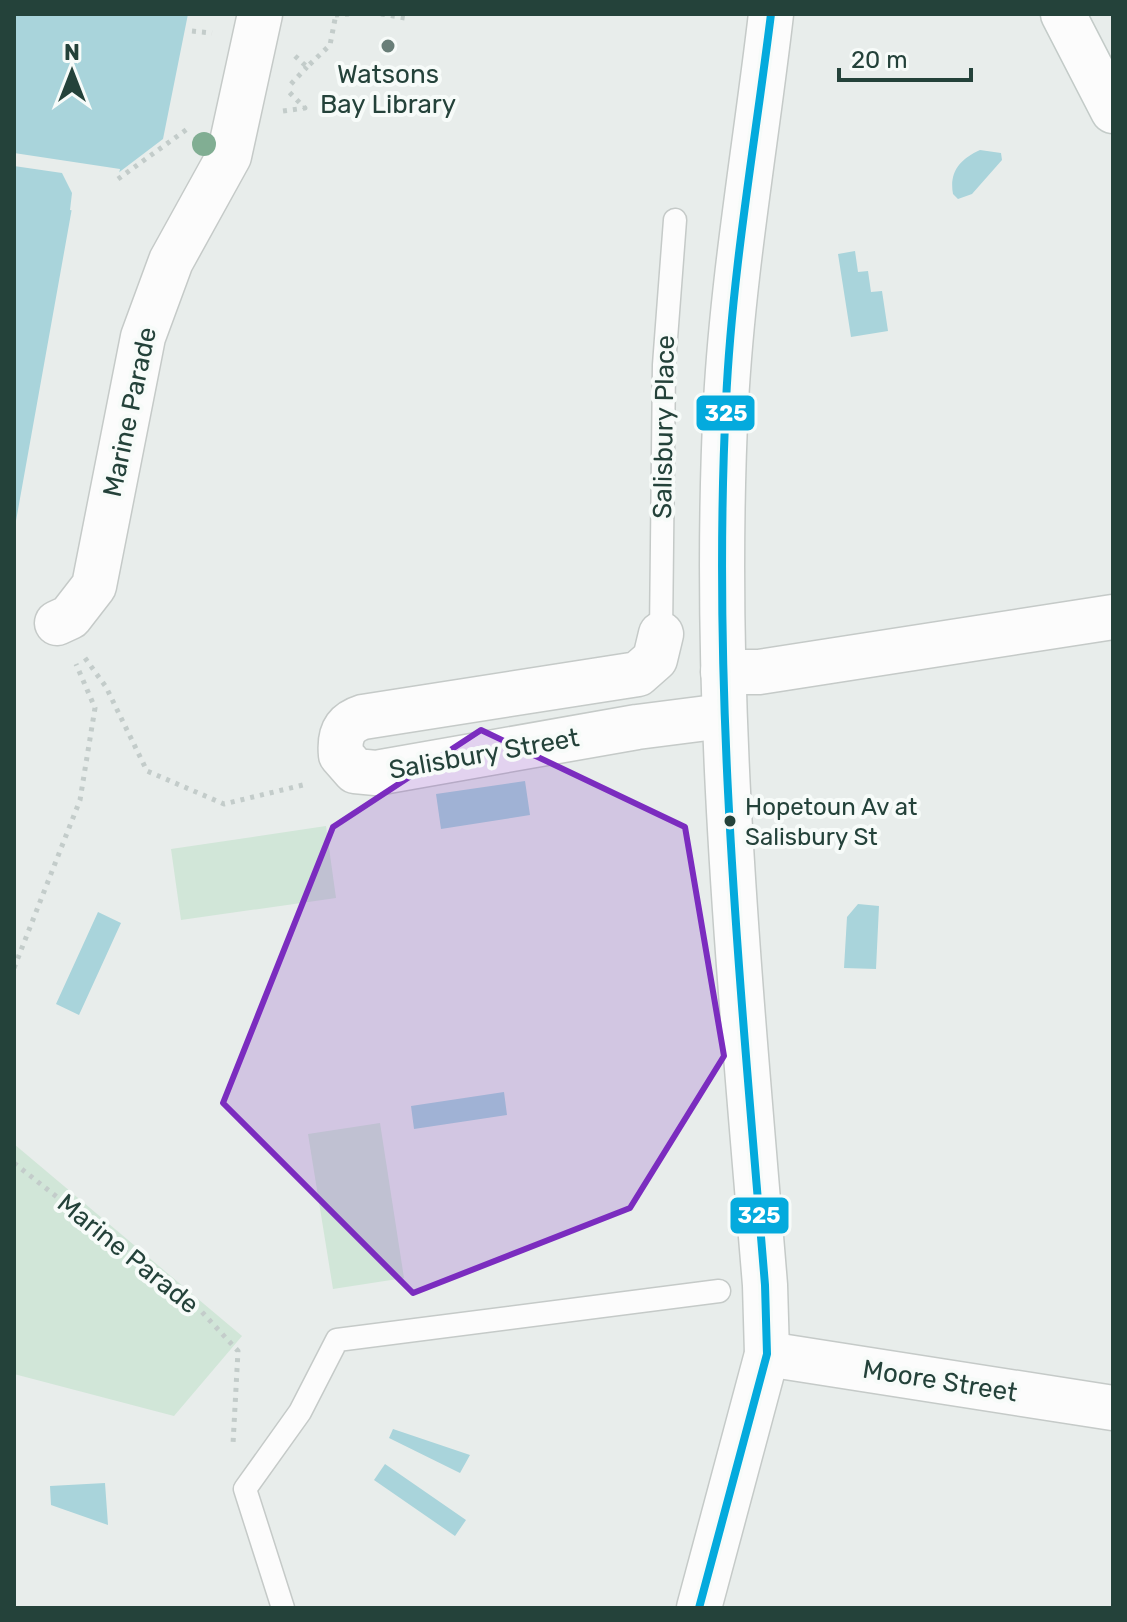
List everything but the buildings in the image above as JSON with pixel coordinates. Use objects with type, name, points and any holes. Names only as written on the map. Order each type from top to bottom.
[{"type":"street","points":[[699,1608],[767,1354],[765,1285],[726,799],[723,672],[726,400],[771,14]]},
{"type":"street","points":[[1063,14],[1113,111]]},
{"type":"street","name":"Marine Parade","points":[[57,623],[70,617],[94,586],[143,337],[171,261],[229,156],[233,31]]},
{"type":"street","points":[[723,672],[759,672],[1113,617]]},
{"type":"street","name":"Salisbury Street","points":[[661,634],[655,659],[638,674],[363,717],[349,724],[342,733],[341,755],[355,771],[376,773],[637,727],[723,716]]},
{"type":"street","name":"Moore Street","points":[[767,1354],[1113,1408]]},
{"type":"lane","name":"Salisbury Place","points":[[661,634],[664,365],[675,220]]},
{"type":"lane","points":[[283,1608],[245,1489],[300,1412],[337,1340],[719,1291]]},
{"type":"path","points":[[192,31],[233,31],[280,43],[307,67],[330,45],[335,15],[349,14]]},
{"type":"path","points":[[381,14],[405,18]]},
{"type":"path","points":[[118,179],[122,180],[193,124]]},
{"type":"path","points":[[57,623],[106,687],[147,771],[224,804]]},
{"type":"path","points":[[14,968],[80,800],[95,708],[57,623]]},
{"type":"path","name":"Marine Parade","points":[[14,1163],[201,1311],[238,1351],[233,1459],[245,1489]]},
{"type":"highlighted area","points":[[481,730],[685,827],[724,1056],[630,1208],[413,1293],[223,1103],[333,827]]},
{"type":"green space","points":[[326,826],[336,898],[181,920],[171,849]]},
{"type":"green space","points":[[380,1123],[404,1278],[333,1289],[308,1134]]},
{"type":"green space","points":[[14,1144],[242,1336],[174,1416],[14,1374]]},
{"type":"water","points":[[14,14],[188,14],[163,139],[72,208],[14,532]]},
{"type":"water","points":[[980,150],[1001,153],[1002,160],[972,194],[958,199],[953,194],[952,186],[955,173],[962,162]]},
{"type":"water","points":[[855,251],[858,272],[868,271],[871,292],[882,291],[888,331],[851,337],[838,254]]},
{"type":"water","points":[[525,781],[530,815],[441,829],[436,794]]},
{"type":"water","points":[[858,904],[879,906],[876,969],[844,968],[847,917]]},
{"type":"water","points":[[98,912],[121,923],[79,1015],[56,1004]]},
{"type":"water","points":[[504,1092],[507,1115],[414,1129],[411,1106]]},
{"type":"water","points":[[393,1429],[470,1455],[460,1473],[389,1438]]},
{"type":"water","points":[[385,1464],[466,1520],[455,1536],[374,1480]]},
{"type":"water","points":[[105,1483],[108,1525],[51,1505],[50,1486]]},
{"type":"pier","points":[[14,153],[120,169],[118,178],[75,211],[70,210],[72,193],[62,173],[14,166]]},
{"type":"transit line","name":"325","points":[[699,1608],[767,1354],[765,1285],[738,955],[725,734],[722,513],[733,305],[771,14]]},
{"type":"place","name":"Watsons Bay Library","points":[[388,46]]},
{"type":"place","name":"Hopetoun Av at Salisbury St","points":[[730,821]]}]
